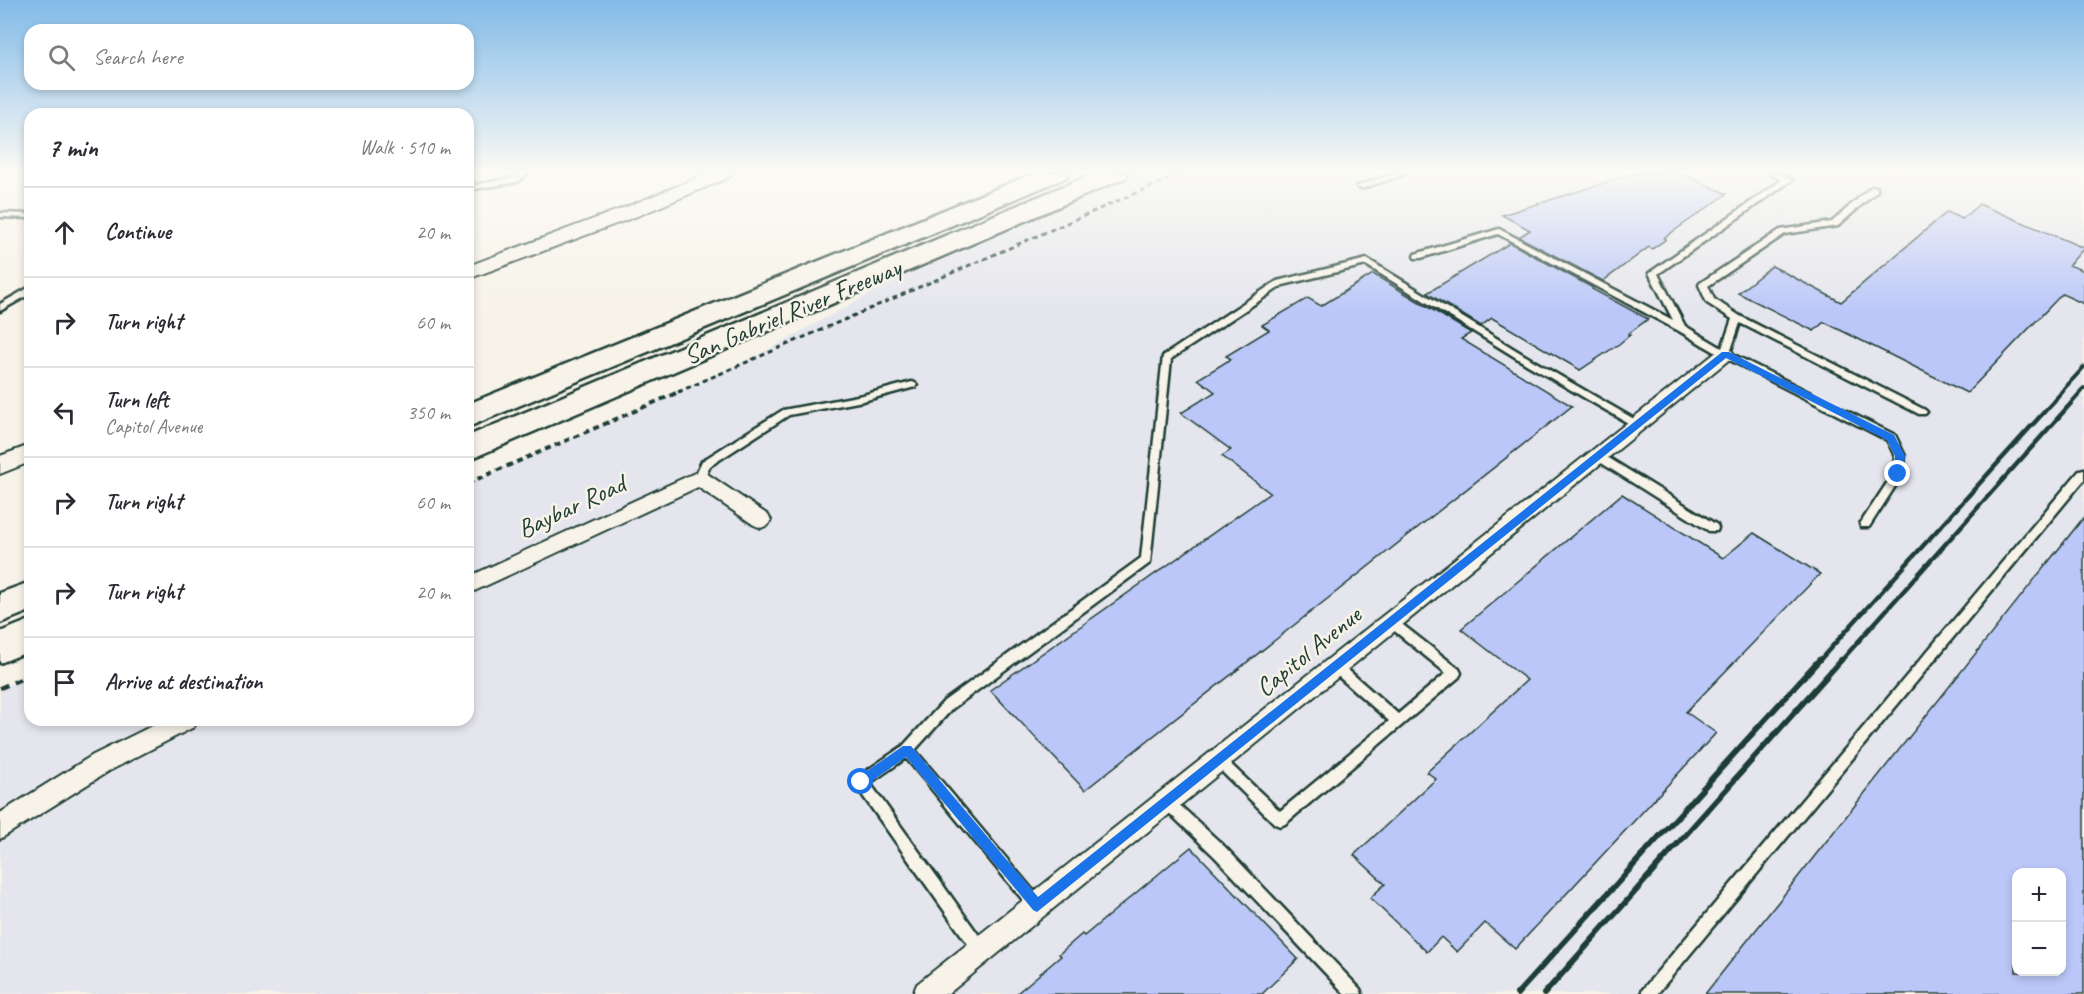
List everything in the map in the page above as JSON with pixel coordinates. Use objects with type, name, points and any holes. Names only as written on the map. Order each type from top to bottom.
[{"type":"highway","name":"San Gabriel River Freeway","points":[[474,398],[912,219]]},
{"type":"highway","points":[[474,414],[944,219]]},
{"type":"highway","points":[[474,429],[978,219]]},
{"type":"highway","name":"San Gabriel River Freeway","points":[[474,445],[1007,219]]},
{"type":"highway","points":[[0,590],[24,580]]},
{"type":"highway","points":[[0,608],[24,598]]},
{"type":"highway","points":[[0,629],[24,619]]},
{"type":"highway","points":[[0,648],[24,638]]},
{"type":"street","points":[[474,271],[613,219]]},
{"type":"street","name":"Capitol Avenue","points":[[927,994],[1725,354]]},
{"type":"street","points":[[0,466],[24,456]]},
{"type":"street","points":[[699,478],[761,520]]},
{"type":"street","name":"Baybar Road","points":[[474,582],[699,478]]},
{"type":"street","points":[[0,827],[101,763],[174,726]]},
{"type":"lane","points":[[1681,328],[1653,273],[1731,219]]},
{"type":"lane","points":[[1840,219],[1835,224],[1783,232],[1703,285],[1710,302],[1922,412]]},
{"type":"lane","points":[[1418,256],[1499,231],[1681,328],[1725,354],[1891,438],[1900,456],[1898,474],[1865,524]]},
{"type":"lane","points":[[981,950],[861,782],[907,750],[948,705],[1146,560],[1166,357],[1280,283],[1367,262],[1531,363],[1638,425]]},
{"type":"lane","points":[[0,308],[24,294]]},
{"type":"lane","points":[[1725,354],[1737,318]]},
{"type":"lane","points":[[699,478],[706,464],[786,412],[863,398],[912,385]]},
{"type":"lane","points":[[1599,456],[1713,528]]},
{"type":"lane","points":[[1648,994],[2084,473]]},
{"type":"lane","points":[[1218,760],[1280,820],[1396,720],[1455,673],[1390,621]]},
{"type":"lane","points":[[1335,666],[1396,720]]},
{"type":"lane","points":[[907,750],[1037,906]]},
{"type":"lane","points":[[1167,802],[1220,852],[1355,994]]},
{"type":"path","points":[[474,480],[1075,219]]},
{"type":"path","points":[[0,688],[24,678]]},
{"type":"shaded area","points":[[1011,219],[2084,219],[2084,994],[0,994],[0,688],[24,678],[24,726],[474,726],[474,480],[756,356]]},
{"type":"building","points":[[1510,219],[1691,219],[1652,249],[1649,247],[1603,281],[1519,237],[1530,230]]},
{"type":"building","points":[[1938,219],[2016,219],[2084,248],[2069,265],[2084,271],[2084,304],[2062,294],[1967,393],[1824,322],[1814,331],[1738,293],[1772,266],[1841,302]]},
{"type":"building","points":[[1510,243],[1648,319],[1619,344],[1580,370],[1492,318],[1481,326],[1427,293]]},
{"type":"building","points":[[1373,274],[1471,333],[1461,339],[1572,406],[1085,790],[990,690],[1270,493],[1222,456],[1231,450],[1181,413],[1215,392],[1198,379],[1231,359],[1226,356],[1269,330],[1262,325],[1308,298],[1321,306]]},
{"type":"building","points":[[1622,494],[1723,558],[1754,533],[1820,574],[1686,712],[1716,733],[1515,949],[1485,923],[1457,952],[1441,937],[1427,952],[1370,898],[1385,884],[1354,855],[1436,779],[1427,772],[1527,680],[1461,629]]},
{"type":"building","points":[[2084,517],[2084,994],[1705,994]]},
{"type":"building","points":[[1191,847],[1298,959],[1262,994],[1016,994],[1061,956],[1059,954],[1082,934],[1084,936]]},
{"type":"railway","points":[[2061,392],[2084,367]]},
{"type":"railway","points":[[2080,392],[2084,388]]},
{"type":"railway","points":[[1818,662],[2063,391]]},
{"type":"railway","points":[[1840,662],[2082,391]]},
{"type":"railway","points":[[1517,994],[1819,660]]},
{"type":"railway","points":[[1544,994],[1841,660]]},
{"type":"route","points":[[861,782],[907,750],[1037,906],[1725,354],[1891,438],[1900,456],[1898,474]]}]
